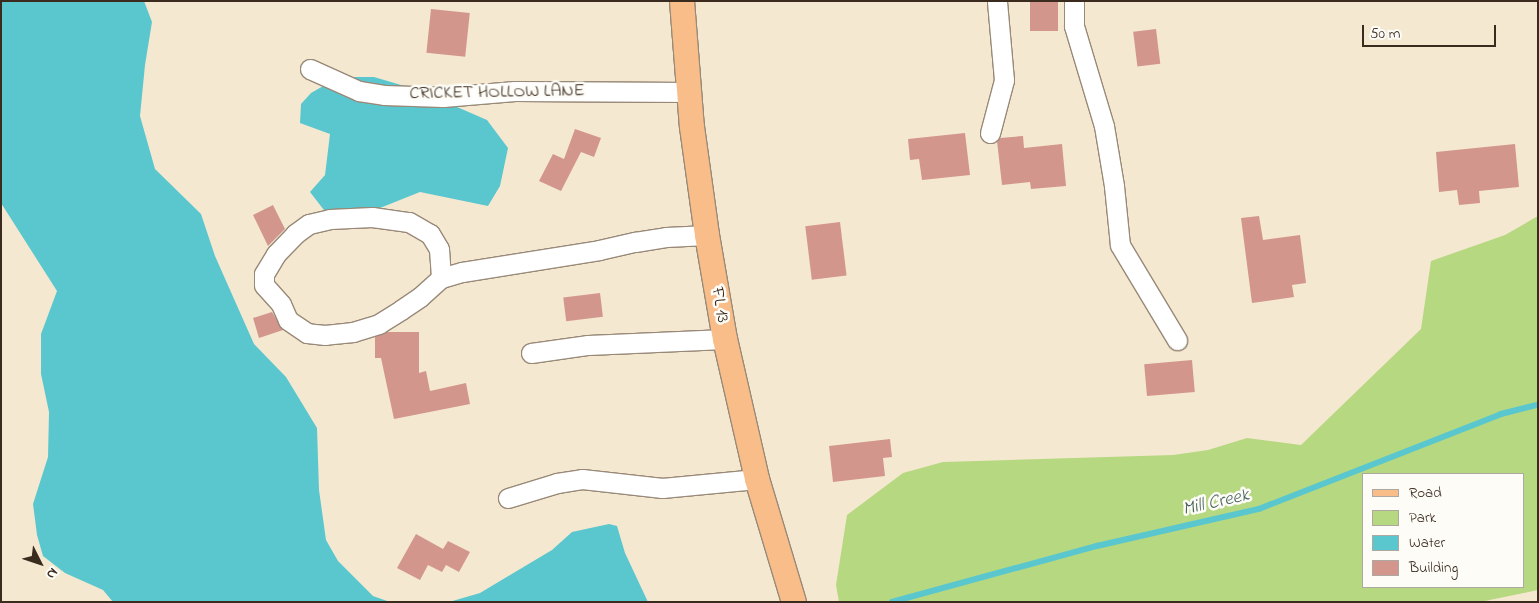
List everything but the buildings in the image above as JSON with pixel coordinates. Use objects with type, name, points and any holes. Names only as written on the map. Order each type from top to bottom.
[{"type":"main road","name":"FL 13","points":[[682,1],[689,92],[707,235],[726,339],[756,479],[794,602]]},
{"type":"street","points":[[990,133],[996,119],[1004,80],[997,1]]},
{"type":"street","points":[[1074,1],[1074,26],[1104,126],[1114,186],[1120,245],[1177,340]]},
{"type":"street","name":"CRICKET HOLLOW LANE","points":[[310,70],[359,91],[384,95],[443,97],[515,91],[689,92]]},
{"type":"street","points":[[441,278],[439,249],[430,234],[409,222],[388,219],[338,219],[309,224],[295,234],[276,254],[264,274],[264,285],[280,304],[288,320],[307,333],[325,335],[353,332],[380,324],[420,297],[441,278],[462,272],[590,252],[635,242],[707,235]]},
{"type":"street","points":[[531,353],[588,345],[726,339]]},
{"type":"street","points":[[508,498],[557,483],[582,479],[662,488],[756,479]]},
{"type":"green space","points":[[1538,216],[1538,590],[1480,602],[839,602],[836,585],[847,515],[903,473],[943,462],[1173,455],[1208,450],[1247,438],[1301,445],[1421,329],[1431,261],[1505,235]]},
{"type":"water","points":[[1,1],[144,1],[152,22],[140,116],[155,169],[201,214],[215,256],[254,344],[286,377],[317,428],[319,490],[326,540],[338,561],[373,596],[390,602],[113,602],[103,590],[65,573],[43,556],[37,535],[33,504],[48,457],[49,412],[41,374],[41,334],[57,291],[1,203]]},
{"type":"water","points":[[339,77],[374,77],[418,90],[487,120],[508,148],[500,186],[488,206],[420,192],[360,216],[334,223],[310,192],[325,175],[330,134],[300,123],[301,104],[311,93]]},
{"type":"water","points":[[609,524],[617,526],[625,553],[648,602],[449,602],[480,593],[552,550],[572,532]]},
{"type":"waterway","name":"Mill Creek","points":[[892,602],[1097,546],[1259,509],[1501,414],[1538,405]]}]
